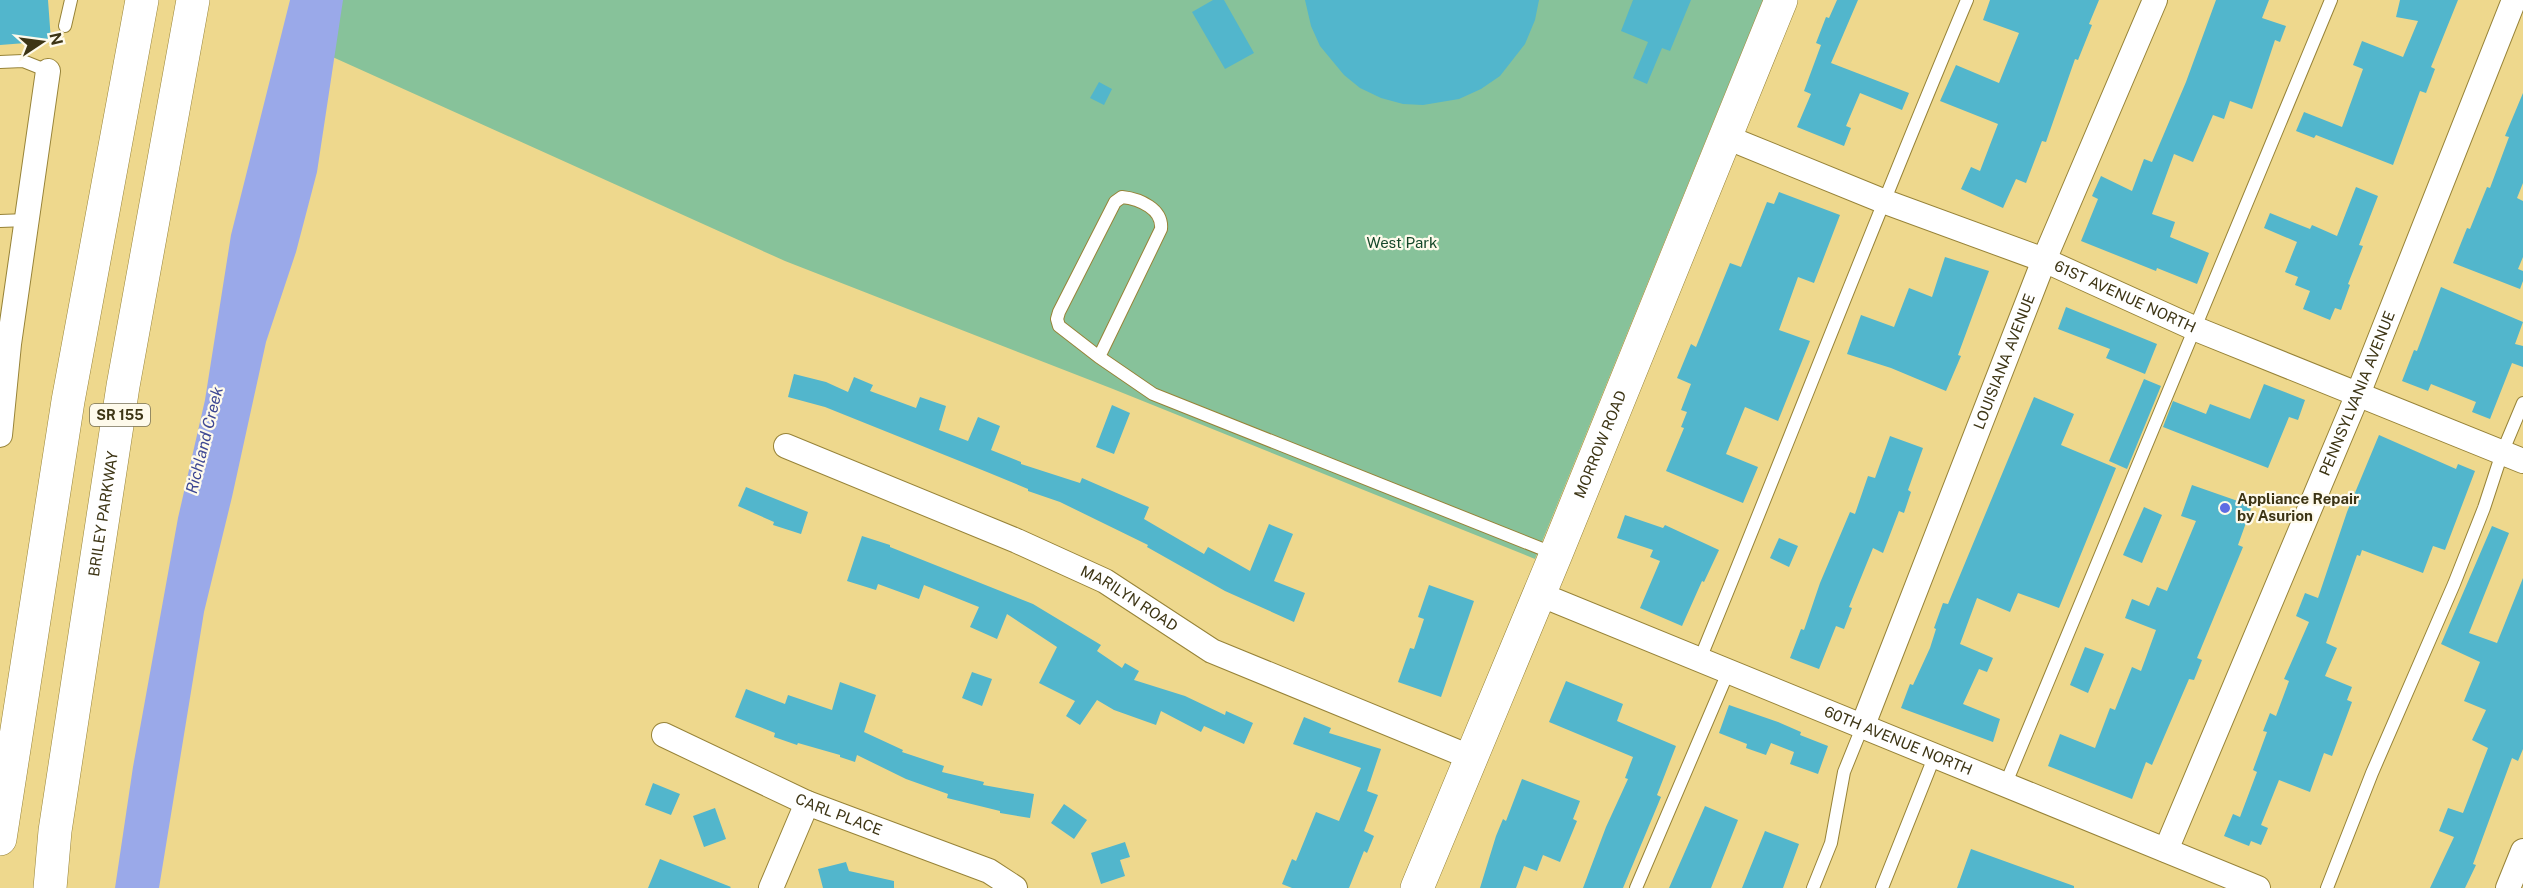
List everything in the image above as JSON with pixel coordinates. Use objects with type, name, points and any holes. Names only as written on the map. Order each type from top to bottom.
[{"type":"main road","name":"SR 155","points":[[0,839],[68,400],[142,0]]},
{"type":"main road","name":"BRILEY PARKWAY","points":[[50,888],[55,831],[123,386],[193,0]]},
{"type":"main road","name":"MORROW ROAD","points":[[1417,888],[1556,554],[1781,0]]},
{"type":"main road","points":[[0,688],[68,400]]},
{"type":"main road","points":[[44,888],[55,831]]},
{"type":"street","name":"LOUISIANA AVENUE","points":[[1863,725],[2044,260],[2155,0]]},
{"type":"street","name":"PENNSYLVANIA AVENUE","points":[[2166,850],[2358,394],[2514,0]]},
{"type":"street","points":[[0,435],[4,362],[48,70]]},
{"type":"street","name":"61ST AVENUE NORTH","points":[[1726,138],[1884,201],[2044,260],[2196,329],[2512,457]]},
{"type":"street","name":"MARILYN ROAD","points":[[786,446],[1017,541],[1105,581],[1212,651],[1470,758]]},
{"type":"street","name":"60TH AVENUE NORTH","points":[[1539,594],[2006,783],[2258,888]]},
{"type":"street","name":"CARL PLACE","points":[[664,735],[807,803],[989,871],[1015,888]]},
{"type":"street","points":[[771,888],[807,803]]},
{"type":"street","points":[[2508,888],[2523,851]]},
{"type":"lane","points":[[65,26],[71,0]]},
{"type":"lane","points":[[1700,659],[1800,417],[1884,201],[1967,0]]},
{"type":"lane","points":[[2006,783],[2331,0]]},
{"type":"lane","points":[[0,62],[23,61],[48,70]]},
{"type":"lane","points":[[1099,357],[1161,229],[1162,220],[1157,212],[1132,198],[1122,197],[1115,202],[1057,319],[1059,326],[1099,357],[1153,394],[1556,554]]},
{"type":"lane","points":[[0,221],[27,220]]},
{"type":"lane","points":[[2326,888],[2484,508],[2512,457],[2523,403]]},
{"type":"lane","points":[[1636,888],[1729,670]]},
{"type":"lane","points":[[1813,888],[1831,843],[1844,772],[1863,725]]},
{"type":"lane","points":[[1882,888],[1935,754]]},
{"type":"green space","name":"West Park","points":[[328,0],[1763,0],[1535,559],[1113,389],[785,261],[317,50]]},
{"type":"water","name":"Richland Creek","points":[[290,0],[343,0],[317,172],[296,252],[266,342],[204,612],[159,888],[115,888],[133,767],[178,518],[205,400],[231,235]]},
{"type":"building","points":[[0,0],[48,0],[51,41],[0,45]]},
{"type":"building","points":[[1213,0],[1224,0],[1254,53],[1225,69],[1192,12]]},
{"type":"building","points":[[1305,0],[1539,0],[1535,20],[1525,44],[1500,76],[1481,89],[1459,99],[1423,105],[1403,104],[1381,98],[1360,88],[1344,75],[1320,46],[1311,26]]},
{"type":"building","points":[[1633,0],[1691,0],[1670,51],[1662,48],[1647,84],[1633,78],[1648,42],[1621,31]]},
{"type":"building","points":[[1837,0],[1858,0],[1831,63],[1909,93],[1902,110],[1860,93],[1846,126],[1851,128],[1844,146],[1797,127],[1811,94],[1804,91],[1821,45],[1816,43],[1826,17],[1829,18]]},
{"type":"building","points":[[1990,0],[2099,0],[2089,24],[2092,25],[2078,60],[2075,59],[2046,142],[2042,141],[2026,183],[2016,179],[2003,208],[1961,189],[1971,167],[1980,171],[1998,124],[1940,101],[1956,65],[1999,83],[2019,33],[1983,20]]},
{"type":"building","points":[[2216,0],[2269,0],[2262,18],[2286,26],[2280,42],[2275,40],[2252,109],[2230,101],[2224,119],[2213,115],[2193,162],[2174,154],[2152,214],[2175,222],[2170,237],[2209,253],[2197,284],[2157,268],[2156,271],[2081,241],[2098,199],[2092,196],[2101,176],[2132,191],[2144,159],[2152,162],[2186,82]]},
{"type":"building","points":[[2400,0],[2458,0],[2431,67],[2435,69],[2426,93],[2420,91],[2393,165],[2316,135],[2314,138],[2296,131],[2304,112],[2342,127],[2363,69],[2353,65],[2362,41],[2403,57],[2418,21],[2396,17]]},
{"type":"building","points":[[1099,82],[1112,89],[1104,105],[1090,98]]},
{"type":"building","points":[[2523,93],[2523,183],[2517,198],[2523,201],[2523,257],[2518,269],[2523,271],[2523,281],[2520,289],[2453,263],[2487,187],[2490,188],[2509,137],[2505,136]]},
{"type":"building","points":[[2356,187],[2378,196],[2359,245],[2363,246],[2348,284],[2350,285],[2341,310],[2335,308],[2330,320],[2303,309],[2310,291],[2295,285],[2298,277],[2285,272],[2297,242],[2264,228],[2270,213],[2310,229],[2312,225],[2337,236]]},
{"type":"building","points":[[1779,192],[1840,215],[1814,283],[1798,277],[1779,330],[1810,341],[1778,421],[1745,407],[1726,454],[1758,467],[1743,503],[1666,471],[1684,428],[1681,427],[1687,412],[1681,410],[1691,384],[1677,378],[1691,344],[1696,347],[1730,263],[1741,267],[1767,202],[1774,204]]},
{"type":"building","points":[[1945,257],[1989,271],[1958,355],[1961,356],[1946,391],[1891,368],[1847,354],[1861,315],[1894,327],[1909,288],[1932,297]]},
{"type":"building","points":[[2441,287],[2523,322],[2515,344],[2523,346],[2523,367],[2512,363],[2490,419],[2472,412],[2476,402],[2431,384],[2428,391],[2402,381],[2414,350],[2417,351]]},
{"type":"building","points":[[2066,307],[2157,344],[2145,374],[2106,358],[2110,349],[2058,329]]},
{"type":"building","points":[[794,374],[826,382],[848,392],[854,377],[873,385],[870,391],[916,408],[920,397],[946,406],[939,430],[968,441],[978,417],[1000,426],[991,450],[1021,462],[1021,464],[1080,483],[1082,478],[1149,507],[1144,519],[1204,554],[1208,547],[1250,571],[1269,524],[1293,534],[1274,581],[1305,593],[1294,622],[1225,591],[1147,547],[1148,545],[1060,502],[825,407],[788,397]]},
{"type":"building","points":[[2144,379],[2161,386],[2127,469],[2109,461]]},
{"type":"building","points":[[2264,384],[2305,400],[2298,420],[2289,417],[2268,468],[2163,427],[2173,401],[2206,414],[2210,404],[2250,419]]},
{"type":"building","points":[[2034,397],[2074,414],[2061,445],[2116,468],[2059,608],[2018,593],[2010,612],[1977,598],[1960,644],[1993,658],[1987,672],[1979,669],[1963,704],[2000,719],[1993,742],[1901,708],[1910,684],[1913,685],[1930,648],[1943,603],[1948,604]]},
{"type":"building","points":[[1112,405],[1130,413],[1114,454],[1096,447]]},
{"type":"building","points":[[2379,435],[2456,469],[2458,464],[2475,471],[2445,550],[2433,546],[2423,573],[2362,550],[2360,556],[2357,555],[2326,643],[2337,648],[2325,676],[2352,687],[2347,700],[2352,702],[2332,756],[2324,753],[2310,792],[2279,780],[2261,825],[2268,828],[2261,845],[2251,841],[2249,846],[2224,836],[2233,814],[2240,817],[2257,772],[2253,770],[2267,732],[2263,731],[2270,713],[2276,716],[2289,681],[2284,679],[2309,622],[2296,616],[2305,593],[2318,598],[2347,512]]},
{"type":"building","points":[[1890,436],[1923,448],[1908,490],[1911,492],[1904,513],[1899,511],[1883,553],[1873,548],[1849,607],[1852,608],[1844,629],[1836,626],[1819,669],[1790,658],[1801,629],[1804,630],[1820,583],[1850,512],[1855,514],[1868,476],[1875,478]]},
{"type":"building","points":[[2192,485],[2252,506],[2238,545],[2243,547],[2197,658],[2202,660],[2194,680],[2189,679],[2152,765],[2146,762],[2132,799],[2048,766],[2060,734],[2095,748],[2110,708],[2115,710],[2132,667],[2141,671],[2156,630],[2125,618],[2132,599],[2149,606],[2157,587],[2167,591],[2196,521],[2181,516]]},
{"type":"building","points":[[746,487],[808,512],[801,534],[773,525],[774,522],[738,506]]},
{"type":"building","points":[[2144,507],[2162,515],[2142,563],[2123,555]]},
{"type":"building","points":[[1625,515],[1663,528],[1665,525],[1719,550],[1682,626],[1640,608],[1660,561],[1650,557],[1653,550],[1617,538]]},
{"type":"building","points":[[2492,526],[2509,533],[2469,633],[2497,643],[2523,578],[2523,749],[2518,761],[2512,758],[2473,864],[2476,865],[2465,888],[2430,888],[2454,837],[2439,831],[2448,808],[2463,813],[2488,748],[2472,740],[2486,710],[2464,701],[2480,662],[2441,644]]},
{"type":"building","points":[[862,536],[890,545],[890,547],[1033,604],[1101,645],[1097,651],[1122,668],[1125,663],[1139,671],[1134,680],[1185,696],[1225,715],[1226,711],[1253,723],[1244,744],[1204,726],[1201,732],[1161,711],[1156,725],[1114,710],[1097,700],[1080,725],[1066,716],[1075,701],[1039,683],[1057,647],[1007,614],[997,639],[970,627],[979,607],[924,585],[919,599],[878,584],[876,590],[847,581]]},
{"type":"building","points":[[1779,538],[1798,546],[1789,567],[1770,558]]},
{"type":"building","points":[[1429,585],[1474,601],[1441,697],[1398,682],[1410,648],[1414,649],[1424,619],[1418,617]]},
{"type":"building","points":[[2085,647],[2104,654],[2088,693],[2070,685]]},
{"type":"building","points":[[972,672],[992,679],[982,706],[962,698]]},
{"type":"building","points":[[1566,681],[1623,704],[1617,721],[1676,746],[1657,795],[1661,797],[1623,888],[1583,888],[1606,827],[1628,779],[1625,778],[1633,757],[1549,722]]},
{"type":"building","points":[[840,682],[876,695],[864,732],[903,750],[902,752],[944,766],[942,772],[984,782],[983,785],[1034,794],[1030,818],[1000,813],[1000,811],[947,798],[948,794],[906,779],[857,755],[855,762],[840,757],[840,755],[798,743],[797,745],[774,737],[775,733],[735,717],[746,689],[785,704],[788,695],[832,710]]},
{"type":"building","points":[[1729,705],[1778,722],[1801,732],[1800,735],[1828,746],[1818,774],[1790,764],[1794,752],[1771,743],[1766,755],[1746,748],[1747,744],[1719,733]]},
{"type":"building","points":[[1304,717],[1331,728],[1329,733],[1381,749],[1367,791],[1378,795],[1364,831],[1374,836],[1367,853],[1364,851],[1349,888],[1292,888],[1282,884],[1292,859],[1296,861],[1316,812],[1339,821],[1361,768],[1293,744]]},
{"type":"building","points":[[1522,779],[1580,801],[1573,819],[1577,821],[1560,862],[1543,855],[1537,871],[1524,866],[1516,888],[1480,888],[1496,836],[1503,819],[1506,821]]},
{"type":"building","points":[[653,783],[680,794],[671,815],[645,805]]},
{"type":"building","points":[[1064,804],[1087,820],[1074,839],[1051,823]]},
{"type":"building","points":[[1705,806],[1738,820],[1711,888],[1669,888]]},
{"type":"building","points":[[715,808],[726,839],[704,847],[693,816]]},
{"type":"building","points":[[1765,831],[1799,844],[1783,888],[1742,888]]},
{"type":"building","points":[[1125,842],[1130,857],[1120,860],[1125,876],[1101,884],[1091,853]]},
{"type":"building","points":[[1971,849],[2074,886],[2074,888],[1957,888]]},
{"type":"building","points":[[660,859],[731,887],[648,888]]},
{"type":"building","points":[[846,862],[849,871],[894,881],[894,888],[823,888],[818,869]]},
{"type":"place","name":"Appliance Repair by Asurion","points":[[2225,508]]}]
